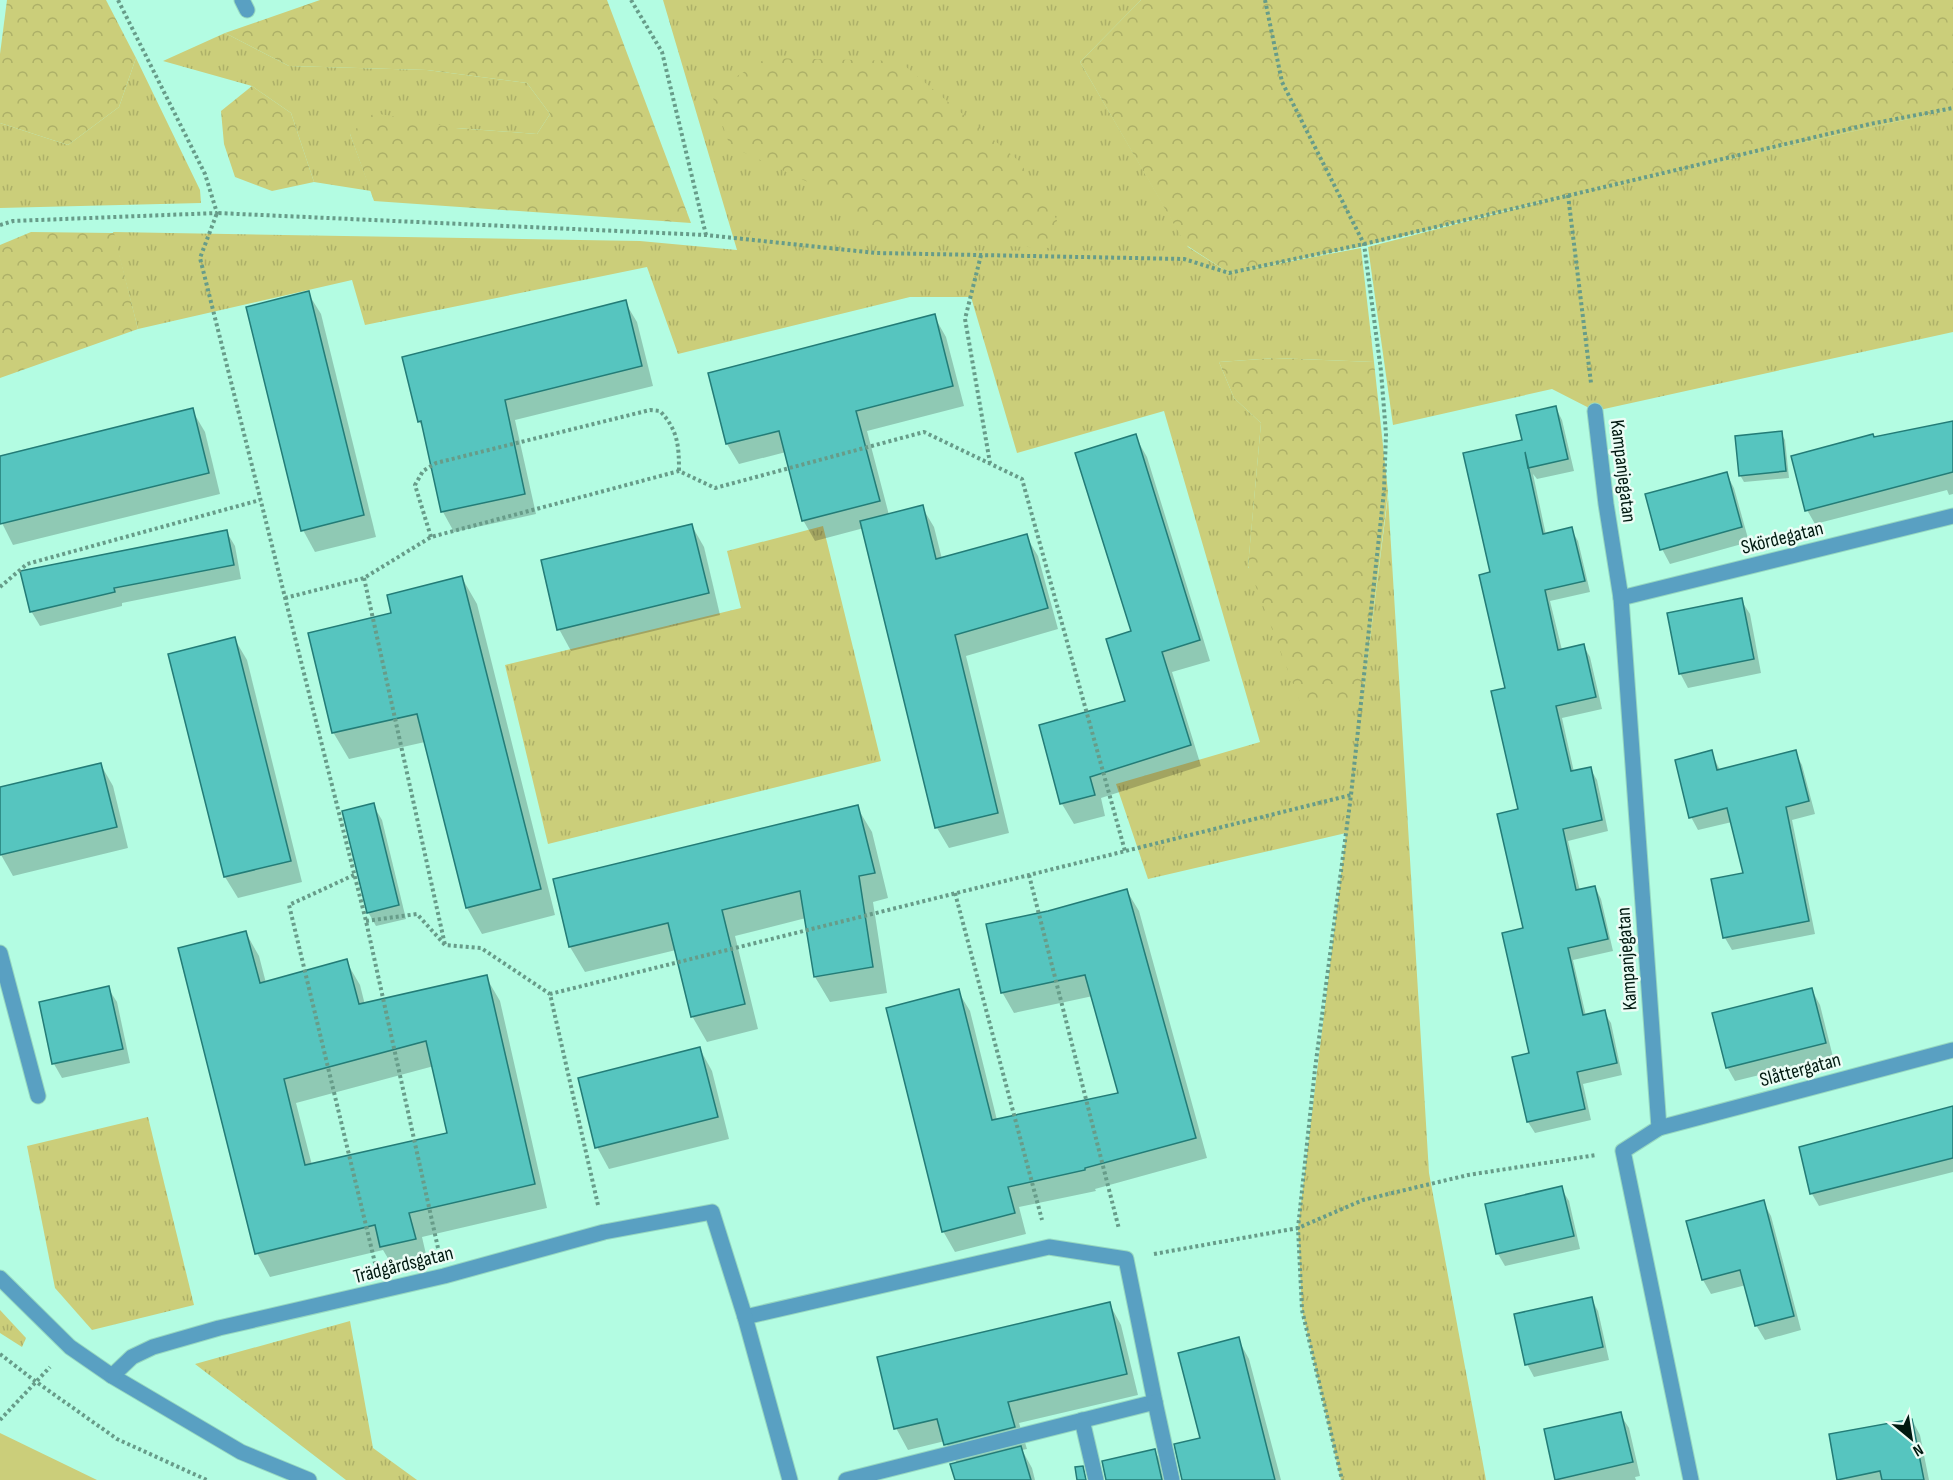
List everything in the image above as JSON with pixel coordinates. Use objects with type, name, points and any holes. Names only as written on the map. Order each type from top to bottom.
[{"type":"street","name":"Kampanjegatan","points":[[1595,411],[1606,504],[1622,598],[1659,1128]]},
{"type":"street","name":"Skördegatan","points":[[1622,598],[1953,516]]},
{"type":"street","points":[[0,953],[38,1096]]},
{"type":"street","name":"Slåttergatan","points":[[1659,1128],[1953,1050]]},
{"type":"street","points":[[1659,1128],[1623,1151],[1691,1480]]},
{"type":"street","name":"Trädgårdsgatan","points":[[112,1376],[132,1357],[153,1347],[219,1328],[444,1276],[604,1232],[712,1212],[745,1317]]},
{"type":"street","points":[[790,1480],[745,1317],[1049,1247],[1126,1259],[1172,1480]]},
{"type":"street","points":[[0,1278],[70,1347],[112,1376],[241,1452],[309,1480]]},
{"type":"street","points":[[846,1480],[1155,1402]]},
{"type":"street","points":[[1082,1420],[1096,1480]]},
{"type":"path","points":[[118,0],[205,174],[217,213],[200,258],[366,921],[444,1276]]},
{"type":"path","points":[[631,0],[662,52],[706,235]]},
{"type":"path","points":[[1265,0],[1282,82],[1364,244],[1381,371],[1386,434],[1384,491],[1298,1228],[1302,1310],[1342,1480]]},
{"type":"path","points":[[0,225],[13,221],[217,213],[706,235],[876,253],[1184,259],[1229,273],[1364,244],[1870,124],[1953,108]]},
{"type":"path","points":[[1568,195],[1595,411]]},
{"type":"path","points":[[981,255],[965,320],[990,464]]},
{"type":"path","points":[[431,537],[415,485],[423,471],[436,463],[650,410],[660,411],[672,424],[679,448],[679,471]]},
{"type":"path","points":[[285,598],[364,578],[431,537],[679,471],[715,488],[924,432],[1022,479],[1125,851]]},
{"type":"path","points":[[0,587],[27,564],[260,500]]},
{"type":"path","points":[[364,578],[445,945]]},
{"type":"path","points":[[550,994],[1350,795]]},
{"type":"path","points":[[354,875],[289,906],[381,1291]]},
{"type":"path","points":[[1029,875],[1126,1259],[1298,1228],[1363,1200],[1468,1175],[1623,1151]]},
{"type":"path","points":[[955,893],[1049,1247]]},
{"type":"path","points":[[366,921],[417,914],[445,945],[481,948],[550,994],[604,1232]]},
{"type":"path","points":[[0,1420],[70,1347]]},
{"type":"path","points":[[0,1354],[117,1438],[207,1480]]},
{"type":"green space","points":[[7,0],[106,0],[136,58],[119,107],[68,145],[0,123],[0,54]]},
{"type":"green space","points":[[320,0],[607,0],[691,223],[374,201],[350,134],[374,113],[456,128],[537,134],[550,114],[527,83],[427,70],[289,66],[225,33]]},
{"type":"green space","points":[[663,0],[1141,0],[1080,62],[1188,247],[1229,273],[1361,248],[1374,362],[1274,358],[1219,362],[1234,398],[1261,423],[1248,567],[1362,703],[1388,496],[1429,1173],[1486,1480],[1341,1480],[1302,1310],[1298,1228],[1346,833],[1148,879],[1116,784],[1260,742],[1164,411],[1017,453],[971,297],[910,297],[678,354],[647,267],[365,325],[352,280],[138,329],[113,232],[640,241],[737,250]]},
{"type":"green space","points":[[1141,0],[1953,0],[1953,109],[1568,195],[1364,246],[1229,273],[1186,245],[1080,62]]},
{"type":"green space","points":[[225,33],[289,66],[427,70],[527,83],[550,114],[537,134],[456,128],[350,134],[371,191],[314,182],[291,113],[252,86],[163,61]]},
{"type":"green space","points":[[136,58],[200,190],[201,203],[0,208],[0,123],[68,145],[119,107]]},
{"type":"green space","points":[[767,58],[899,61],[1019,161],[1057,220],[1050,248],[879,240],[808,182],[730,146],[711,92]]},
{"type":"green space","points":[[252,86],[291,113],[314,182],[272,191],[235,177],[224,144],[221,111]]},
{"type":"green space","points":[[1953,109],[1953,332],[1595,411],[1552,389],[1393,425],[1368,247],[1568,195]]},
{"type":"green space","points":[[31,232],[114,233],[138,329],[0,378],[0,245]]},
{"type":"green space","points":[[1274,358],[1374,362],[1388,492],[1362,703],[1301,705],[1248,566],[1261,423],[1234,398],[1219,362]]},
{"type":"green space","points":[[823,526],[881,761],[548,844],[505,665],[741,608],[727,551]]},
{"type":"green space","points":[[148,1117],[194,1305],[92,1330],[55,1288],[27,1146]]},
{"type":"green space","points":[[0,1310],[26,1338],[22,1347],[0,1333]]},
{"type":"green space","points":[[350,1321],[373,1448],[417,1480],[346,1480],[195,1364]]},
{"type":"green space","points":[[0,1433],[97,1480],[0,1480]]},
{"type":"building","points":[[309,291],[364,515],[301,531],[246,307]]},
{"type":"building","points":[[626,300],[642,366],[505,400],[525,494],[441,512],[421,421],[418,422],[402,357]]},
{"type":"building","points":[[935,314],[953,386],[856,411],[880,501],[802,521],[779,431],[726,444],[708,373]]},
{"type":"building","points":[[1556,406],[1568,459],[1528,468],[1543,534],[1572,527],[1585,581],[1545,590],[1558,650],[1584,644],[1596,697],[1556,706],[1571,771],[1591,767],[1602,820],[1563,829],[1576,890],[1595,886],[1608,939],[1568,948],[1583,1015],[1605,1010],[1617,1063],[1577,1072],[1585,1109],[1527,1122],[1512,1057],[1529,1053],[1502,933],[1523,928],[1497,814],[1518,809],[1491,691],[1505,688],[1479,575],[1490,572],[1463,453],[1522,440],[1516,415]]},
{"type":"building","points":[[193,408],[209,473],[0,524],[0,456]]},
{"type":"building","points":[[1953,421],[1953,472],[1805,511],[1791,456],[1873,434],[1874,437]]},
{"type":"building","points":[[1782,431],[1786,471],[1739,476],[1735,436]]},
{"type":"building","points":[[1136,434],[1200,640],[1162,652],[1191,745],[1090,777],[1095,795],[1060,804],[1039,725],[1125,701],[1106,639],[1131,631],[1075,453]]},
{"type":"building","points":[[1727,472],[1742,527],[1660,550],[1645,494]]},
{"type":"building","points":[[923,505],[936,559],[1027,534],[1048,608],[955,635],[998,813],[935,828],[860,521]]},
{"type":"building","points":[[692,524],[709,593],[557,630],[541,560]]},
{"type":"building","points":[[227,530],[234,565],[114,588],[115,592],[30,612],[20,571]]},
{"type":"building","points":[[462,576],[541,889],[466,908],[417,714],[332,733],[308,633],[391,613],[387,595]]},
{"type":"building","points":[[1742,598],[1754,659],[1679,674],[1667,613]]},
{"type":"building","points":[[235,637],[291,861],[224,877],[168,654]]},
{"type":"building","points":[[1712,750],[1717,770],[1796,750],[1809,801],[1786,807],[1809,921],[1723,938],[1711,879],[1743,873],[1727,808],[1689,818],[1675,760]]},
{"type":"building","points":[[101,763],[117,827],[0,855],[0,787]]},
{"type":"building","points":[[374,803],[399,905],[367,913],[342,811]]},
{"type":"building","points":[[858,805],[875,873],[859,876],[873,967],[814,977],[800,891],[722,910],[745,1004],[691,1017],[668,923],[569,947],[553,879]]},
{"type":"building","points":[[1127,889],[1196,1138],[1085,1168],[1085,1170],[1008,1187],[1015,1213],[942,1232],[886,1008],[959,989],[992,1120],[1118,1093],[1085,975],[1001,993],[986,924],[1048,911]]},
{"type":"building","points":[[246,931],[260,983],[347,959],[359,1004],[487,975],[535,1184],[409,1213],[416,1239],[380,1247],[375,1225],[255,1254],[178,948]],"holes":[[[426,1041],[447,1133],[305,1165],[284,1079]]]},
{"type":"building","points":[[109,986],[123,1049],[52,1064],[39,1002]]},
{"type":"building","points":[[1812,988],[1826,1043],[1726,1068],[1712,1013]]},
{"type":"building","points":[[700,1047],[718,1117],[595,1148],[578,1078]]},
{"type":"building","points":[[1953,1106],[1953,1158],[1810,1194],[1799,1147]]},
{"type":"building","points":[[1562,1186],[1574,1236],[1496,1254],[1485,1204]]},
{"type":"building","points":[[1764,1200],[1794,1316],[1755,1326],[1740,1270],[1702,1280],[1686,1221]]},
{"type":"building","points":[[1592,1297],[1603,1347],[1525,1365],[1514,1314]]},
{"type":"building","points":[[1110,1302],[1127,1374],[1008,1402],[1015,1427],[944,1445],[937,1419],[894,1429],[877,1357]]},
{"type":"building","points":[[1239,1337],[1275,1480],[1182,1480],[1174,1444],[1200,1438],[1178,1353]]},
{"type":"building","points":[[1621,1412],[1633,1462],[1555,1480],[1544,1429]]},
{"type":"building","points":[[1912,1419],[1924,1480],[1882,1480],[1880,1471],[1837,1480],[1829,1434]]},
{"type":"building","points":[[1021,1446],[1031,1480],[955,1480],[950,1464]]},
{"type":"building","points":[[1155,1449],[1162,1480],[1106,1480],[1102,1461]]},
{"type":"building","points":[[1083,1466],[1086,1480],[1077,1480],[1075,1467]]}]
